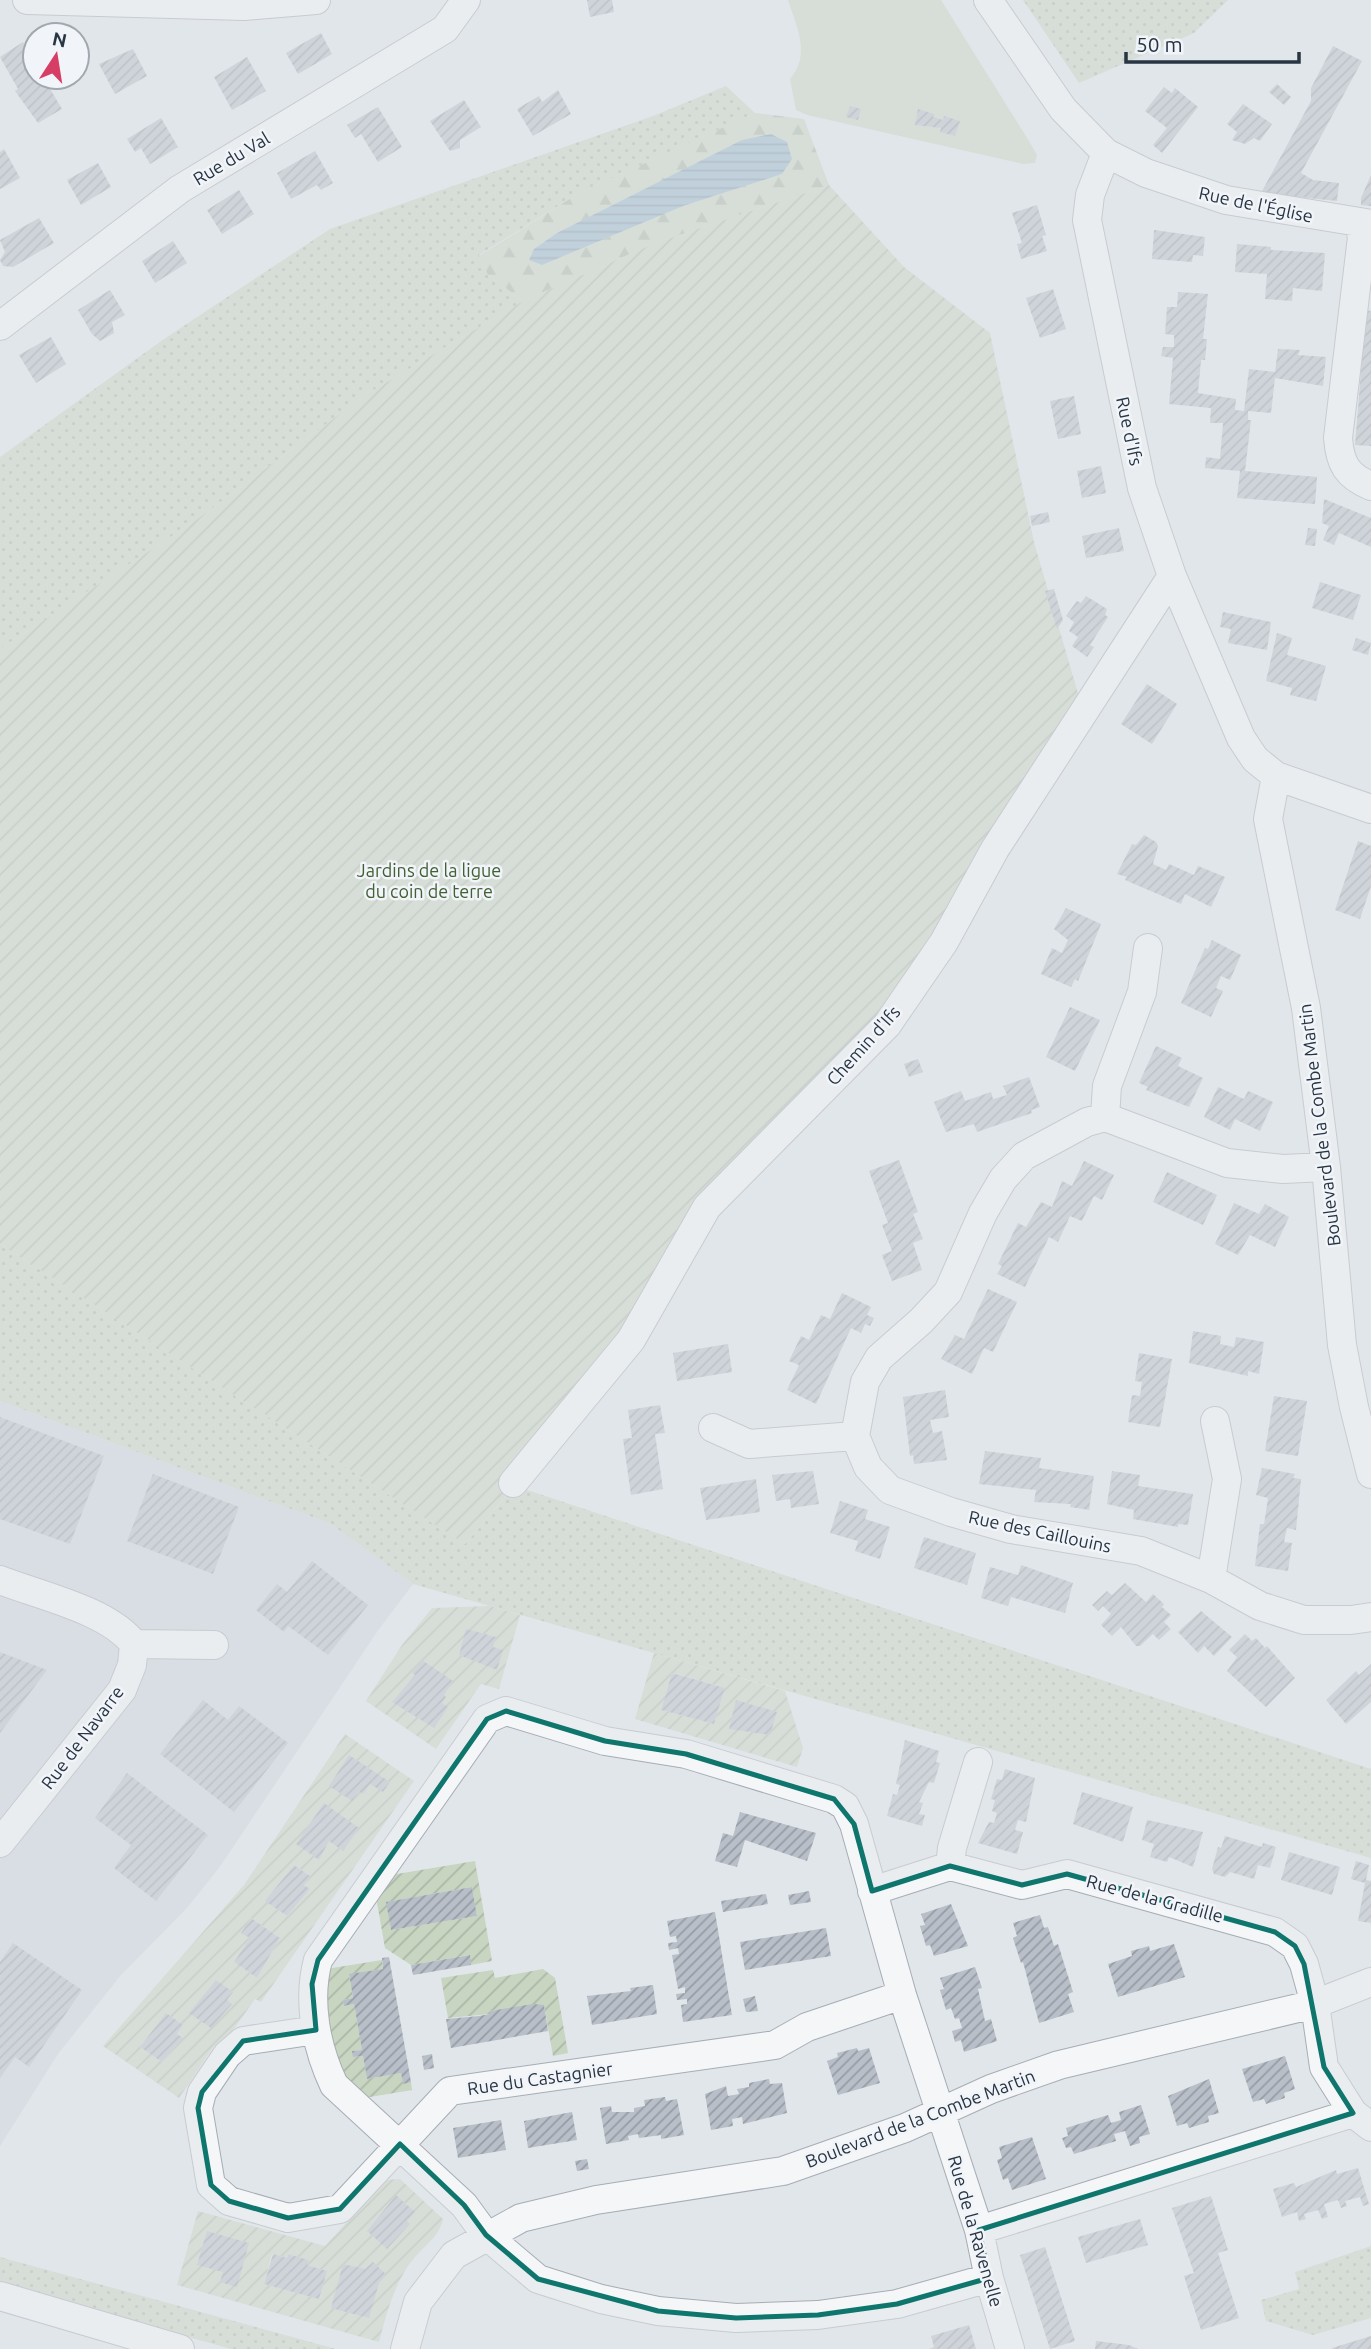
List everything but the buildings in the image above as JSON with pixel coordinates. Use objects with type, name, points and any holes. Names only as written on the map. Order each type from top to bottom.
[{"type":"street","points":[[27,0],[181,2],[244,6],[316,0]]},
{"type":"street","name":"Rue du Val","points":[[0,326],[180,189],[445,29],[466,0]]},
{"type":"street","points":[[988,0],[1063,109],[1106,153]]},
{"type":"street","name":"Rue de l'Église","points":[[1106,153],[1146,173],[1226,200],[1365,224]]},
{"type":"street","name":"Rue d'Ifs","points":[[1106,153],[1090,195],[1087,220],[1142,488],[1171,576],[1241,738],[1255,759],[1276,776],[1371,808]]},
{"type":"street","points":[[1365,224],[1338,439],[1340,459],[1346,471],[1371,486]]},
{"type":"street","name":"Chemin d'Ifs","points":[[513,1483],[631,1340],[707,1207],[887,1025],[944,942],[995,849],[1171,576]]},
{"type":"street","name":"Boulevard de la Combe Martin","points":[[1276,776],[1268,819],[1306,1008],[1326,1167],[1342,1345],[1353,1407],[1371,1474]]},
{"type":"street","points":[[1105,1117],[1107,1086],[1142,992],[1148,948]]},
{"type":"street","points":[[713,1428],[749,1444],[855,1436],[865,1382],[879,1357],[921,1321],[948,1292],[983,1213],[1003,1179],[1024,1156],[1087,1122],[1105,1117],[1227,1163],[1283,1169],[1326,1167]]},
{"type":"street","points":[[1212,1579],[1227,1479],[1215,1421]]},
{"type":"street","name":"Rue des Caillouins","points":[[855,1436],[868,1468],[890,1490],[1011,1529],[1142,1551],[1212,1579],[1260,1606],[1304,1620],[1351,1620],[1371,1617]]},
{"type":"street","points":[[0,1580],[112,1624],[122,1629],[134,1644],[214,1644]]},
{"type":"street","name":"Rue de Navarre","points":[[0,1843],[122,1690],[132,1665],[134,1644]]},
{"type":"street","points":[[940,2114],[902,1995],[854,1824],[845,1806],[834,1799],[686,1754],[604,1741],[506,1711],[487,1719],[318,1960],[312,1984],[316,2030],[324,2064],[334,2085],[464,2205],[486,2235],[538,2279],[601,2299],[658,2311],[736,2318],[818,2315],[897,2304],[989,2278]]},
{"type":"street","points":[[872,1891],[950,1866],[952,1848],[978,1762]]},
{"type":"street","name":"Rue de la Gradille","points":[[950,1866],[1022,1885],[1067,1874],[1275,1932],[1296,1946],[1315,2004],[1324,2067],[1362,2120]]},
{"type":"street","name":"Boulevard de la Combe Martin","points":[[405,2349],[418,2302],[454,2255],[520,2218],[596,2200],[783,2171],[940,2114],[983,2092],[1059,2064],[1315,2004],[1371,1982]]},
{"type":"street","name":"Rue du Castagnier","points":[[316,2030],[243,2041],[227,2055],[202,2092],[198,2108],[211,2185],[229,2201],[288,2218],[340,2209],[450,2091],[775,2046],[807,2027],[902,1995]]},
{"type":"street","name":"Rue de la Ravenelle","points":[[940,2114],[979,2230],[989,2278],[1010,2349]]},
{"type":"street","points":[[979,2230],[1362,2120]]},
{"type":"street","points":[[0,2295],[180,2349]]},
{"type":"highlighted area","points":[[506,1711],[605,1741],[686,1754],[834,1799],[854,1824],[872,1891],[950,1866],[1022,1885],[1067,1874],[1275,1932],[1295,1946],[1304,1964],[1324,2067],[1353,2113],[979,2230],[989,2278],[897,2304],[818,2315],[736,2318],[658,2311],[538,2279],[486,2235],[464,2205],[400,2144],[340,2209],[288,2218],[229,2201],[211,2185],[198,2108],[202,2092],[243,2041],[316,2030],[312,1984],[318,1960],[487,1719]]},
{"type":"shaded area","points":[[0,1401],[331,1524],[413,1584],[379,1629],[219,1868],[187,1908],[121,1975],[58,2054],[0,2146]]},
{"type":"green space","points":[[788,0],[941,0],[1029,141],[1037,155],[1035,163],[1023,164],[807,115],[796,110],[790,79],[800,60],[801,50]]},
{"type":"green space","points":[[1023,0],[1228,0],[1194,33],[1079,83]]},
{"type":"green space","points":[[726,86],[755,113],[579,193],[479,255],[488,275],[523,301],[367,394],[192,523],[0,649],[0,457],[164,339],[330,229],[653,116]]},
{"type":"green space","points":[[755,113],[804,119],[829,185],[653,244],[523,301],[488,275],[479,256],[579,193]]},
{"type":"green space","name":"Jardins de la ligue du coin de terre","points":[[829,185],[904,267],[990,333],[1034,542],[1082,707],[947,947],[717,1197],[635,1345],[465,1544],[0,1244],[0,649],[192,523],[367,394],[523,301],[653,244]]},
{"type":"green space","points":[[0,1244],[465,1544],[515,1486],[1371,1769],[1371,1858],[413,1584],[331,1524],[0,1401]]},
{"type":"green space","points":[[490,1606],[520,1615],[499,1689],[481,1684],[436,1749],[366,1701],[402,1645],[432,1608]]},
{"type":"green space","points":[[654,1653],[785,1691],[803,1748],[797,1767],[635,1719]],"holes":[[[672,1673],[725,1688],[714,1724],[661,1710]]]},
{"type":"green space","points":[[345,1734],[414,1781],[261,2002],[255,1999],[229,2036],[214,2046],[179,2098],[103,2046],[244,1885]],"holes":[[[324,1804],[343,1850],[329,1841],[319,1860]],[[294,1865],[310,1876],[304,1885],[310,1889],[287,1916],[266,1901]],[[251,1918],[280,1938],[257,1978],[234,1962],[250,1938],[242,1932]],[[166,2014],[183,2025],[177,2034],[182,2038],[162,2062],[140,2047]]]},
{"type":"green space","points":[[475,1861],[492,1961],[471,1965],[469,1955],[411,1965],[385,1948],[376,1897],[391,1875]],"holes":[[[472,1887],[477,1916],[391,1930],[387,1902]]]},
{"type":"green space","points":[[382,1960],[383,1969],[349,1975],[353,1998],[343,2000],[345,2006],[354,2004],[362,2050],[353,2051],[353,2057],[363,2056],[367,2079],[401,2073],[403,2083],[411,2082],[412,2090],[364,2098],[337,2074],[321,1977],[326,1969]]},
{"type":"green space","points":[[543,1969],[555,1978],[568,2053],[553,2056],[544,2005],[448,2018],[441,1978],[493,1970],[495,1978]]},
{"type":"green space","points":[[400,2179],[443,2219],[438,2232],[413,2260],[398,2284],[379,2342],[177,2285],[198,2211],[325,2246],[386,2180]],"holes":[[[272,2254],[287,2258],[288,2254],[308,2260],[307,2265],[326,2271],[319,2298],[264,2284]]]},
{"type":"green space","points":[[1371,2246],[1371,2318],[1313,2335],[1266,2321],[1261,2300],[1299,2289],[1295,2272]]},
{"type":"green space","points":[[0,2257],[336,2349],[231,2349],[0,2284]]},
{"type":"water","points":[[771,134],[787,142],[792,159],[782,174],[683,206],[542,265],[529,260],[534,249],[557,233],[742,140]]}]
